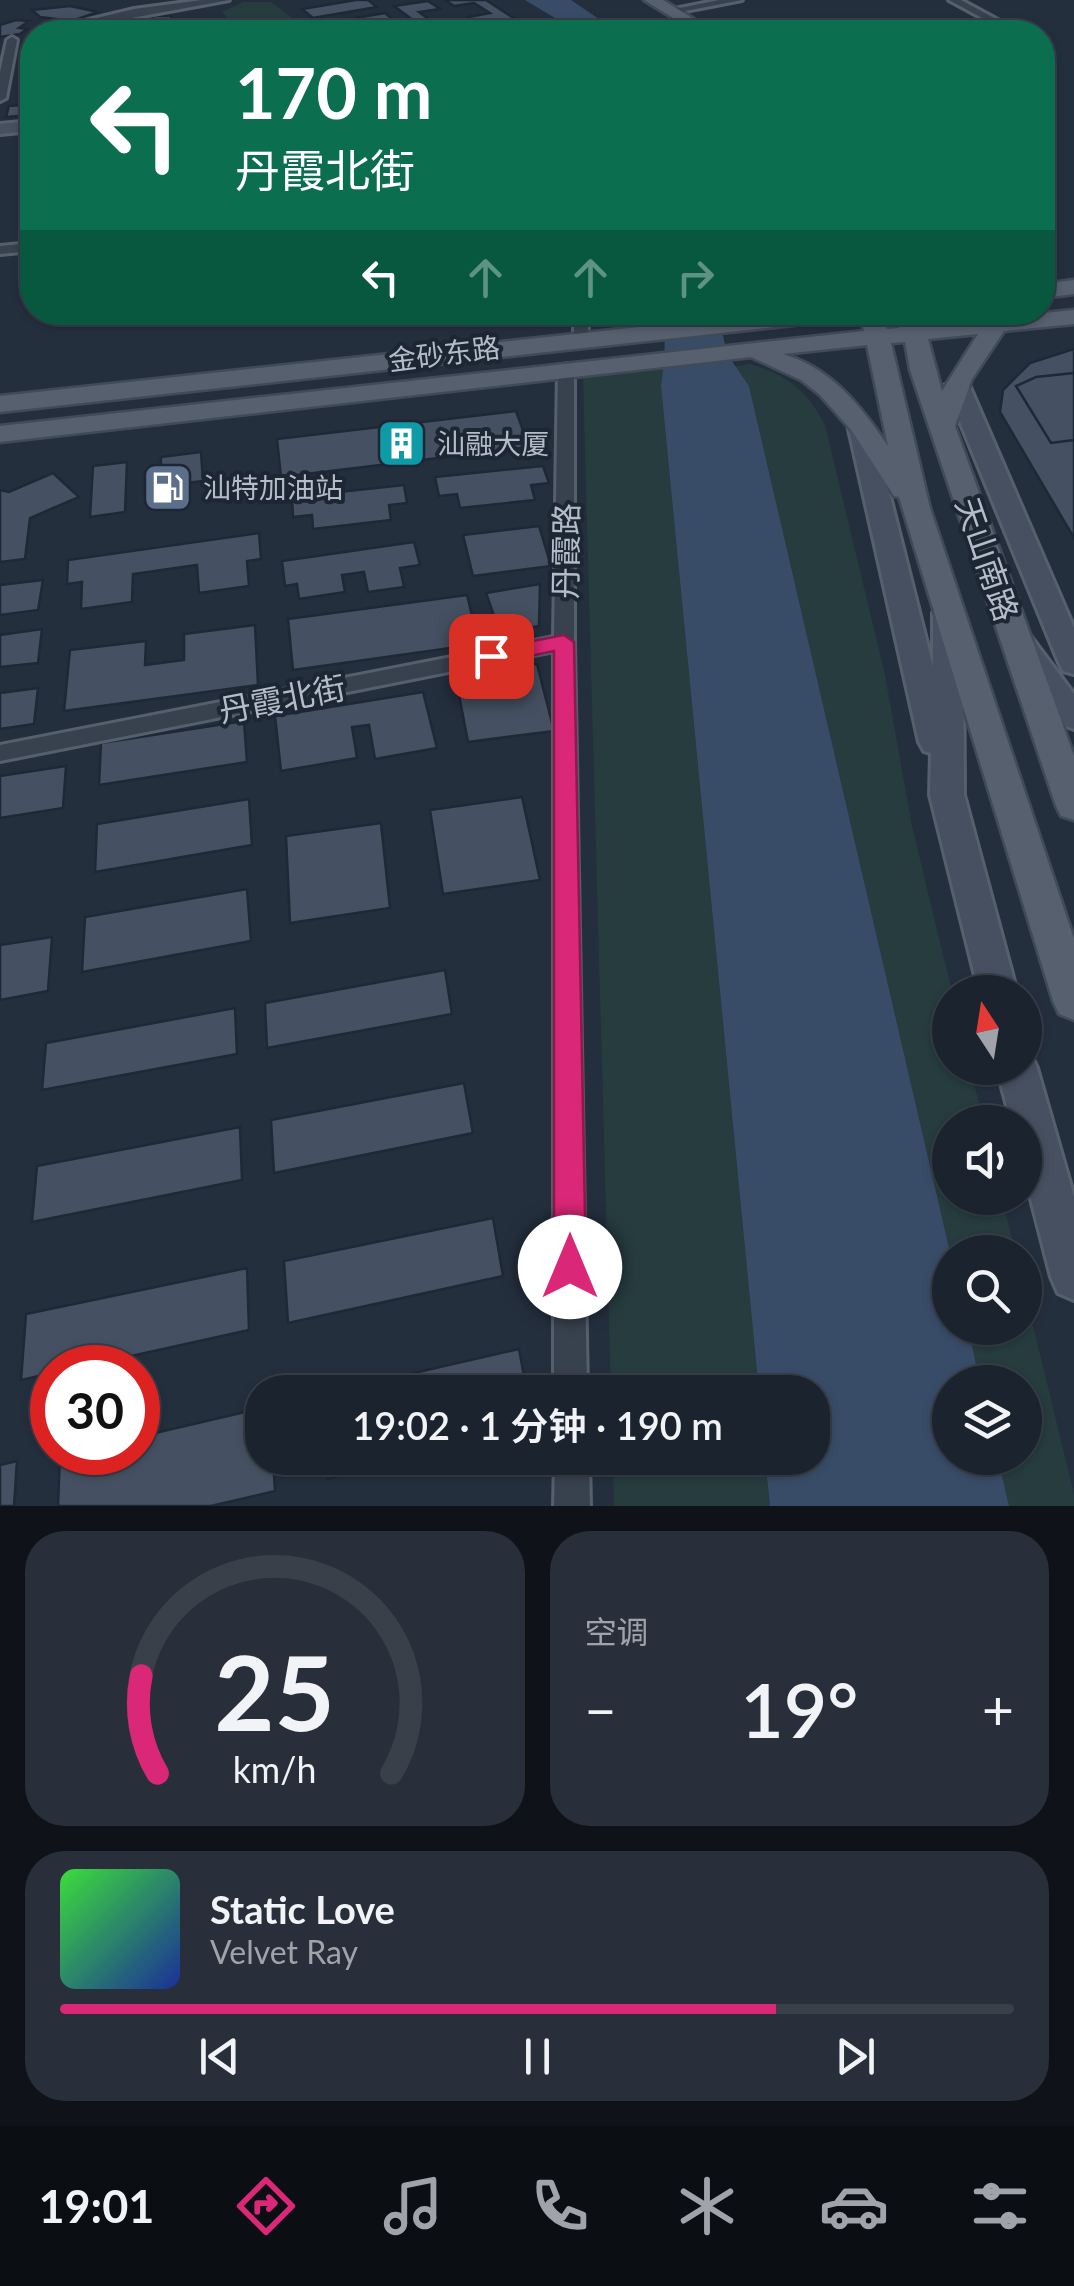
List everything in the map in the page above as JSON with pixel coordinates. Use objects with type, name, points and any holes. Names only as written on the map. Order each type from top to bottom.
[{"type":"main road","points":[[633,0],[666,20]]},
{"type":"main road","points":[[652,0],[686,20]]},
{"type":"main road","name":"金砂东路","points":[[0,404],[724,325]]},
{"type":"main road","name":"金砂东路","points":[[0,434],[737,351],[876,325]]},
{"type":"main road","name":"天山南路","points":[[876,325],[916,508],[1074,1001]]},
{"type":"main road","name":"天山南路","points":[[909,325],[1074,806]]},
{"type":"main road","name":"金砂东路","points":[[952,325],[1005,325]]},
{"type":"main road","points":[[942,426],[956,385],[996,326]]},
{"type":"main road","points":[[737,351],[777,358],[828,384],[916,508]]},
{"type":"main road","points":[[956,385],[1074,663]]},
{"type":"main road","name":"天山南路","points":[[860,425],[994,975]]},
{"type":"main road","name":"天山南路","points":[[947,795],[948,613]]},
{"type":"main road","points":[[1015,638],[1074,717]]},
{"type":"main road","points":[[1022,1085],[1074,1277]]},
{"type":"street","points":[[85,20],[132,6],[224,0]]},
{"type":"street","points":[[670,11],[736,0]]},
{"type":"street","points":[[954,0],[992,20]]},
{"type":"street","points":[[0,98],[11,40]]},
{"type":"street","points":[[581,325],[582,340]]},
{"type":"street","name":"丹霞路","points":[[566,369],[564,642],[571,1375]]},
{"type":"street","name":"丹霞北街","points":[[0,753],[564,642]]},
{"type":"street","points":[[572,1475],[572,1506]]},
{"type":"green space","points":[[243,2],[271,2],[295,20],[230,20],[222,12]]},
{"type":"green space","points":[[750,364],[775,373],[795,386],[825,425],[885,675],[912,826],[948,975],[932,975],[932,1085],[974,1085],[980,1105],[932,1105],[932,1174],[749,386],[734,367]]},
{"type":"green space","points":[[664,369],[661,386],[757,1375],[611,1375],[583,377]]},
{"type":"green space","points":[[941,1215],[1006,1215],[1011,1235],[946,1235]]},
{"type":"green space","points":[[972,1345],[1038,1345],[1074,1506],[1009,1506],[1002,1475],[1042,1475],[1042,1365],[976,1365]]},
{"type":"green space","points":[[613,1475],[767,1475],[770,1506],[614,1506]]},
{"type":"water","points":[[525,0],[571,0],[600,20],[558,20]]},
{"type":"water","points":[[664,325],[721,325],[727,354],[749,386],[932,1174],[932,1215],[941,1215],[946,1235],[932,1235],[932,1345],[972,1345],[976,1365],[932,1365],[932,1475],[1002,1475],[1009,1506],[770,1506],[767,1475],[830,1475],[830,1375],[757,1375],[661,386]]},
{"type":"building","points":[[368,0],[377,7],[313,18],[302,9]]},
{"type":"building","points":[[445,0],[486,0],[515,19],[472,20],[468,17],[490,13],[474,3],[454,6]]},
{"type":"building","points":[[428,1],[440,9],[419,12],[430,20],[413,20],[394,6]]},
{"type":"building","points":[[70,6],[98,12],[64,20],[40,17],[32,10]]},
{"type":"building","points":[[385,13],[393,20],[344,20]]},
{"type":"building","points":[[154,16],[171,16],[172,20],[153,20]]},
{"type":"building","points":[[20,20],[20,34],[0,37],[0,25]]},
{"type":"building","points":[[20,105],[20,116],[6,117],[9,106]]},
{"type":"building","points":[[1074,349],[1074,538],[1000,412],[1003,390],[1030,363]]},
{"type":"building","points":[[1074,373],[1074,440],[1051,443],[1016,386],[1036,377]]},
{"type":"building","name":"汕融大厦","points":[[516,411],[529,447],[281,477],[277,439]]},
{"type":"building","points":[[201,452],[203,481],[161,486],[161,457]]},
{"type":"building","points":[[127,462],[125,512],[90,517],[93,466]]},
{"type":"building","points":[[543,466],[549,483],[531,485],[535,500],[460,508],[457,494],[439,496],[435,477]]},
{"type":"building","points":[[53,473],[79,497],[30,518],[25,559],[0,562],[0,490],[9,492]]},
{"type":"building","points":[[404,485],[407,503],[389,505],[391,520],[313,529],[312,515],[293,517],[292,497]]},
{"type":"building","points":[[539,526],[551,566],[473,576],[463,535]]},
{"type":"building","points":[[259,533],[261,559],[247,561],[249,586],[199,593],[197,565],[133,574],[132,602],[81,609],[82,582],[67,584],[68,560]]},
{"type":"building","points":[[414,542],[420,565],[400,568],[404,587],[368,592],[364,572],[342,575],[345,592],[299,599],[297,584],[285,586],[282,561]]},
{"type":"building","points":[[43,580],[38,610],[0,615],[0,585]]},
{"type":"building","points":[[540,584],[539,626],[500,633],[486,593]]},
{"type":"building","points":[[467,595],[479,644],[293,670],[288,619]]},
{"type":"building","points":[[255,625],[258,685],[64,711],[70,650],[146,641],[145,665],[184,660],[184,634]]},
{"type":"building","points":[[42,629],[38,663],[0,667],[0,635]]},
{"type":"building","points":[[537,664],[554,731],[468,742],[455,674]]},
{"type":"building","points":[[38,688],[34,724],[0,729],[0,693]]},
{"type":"building","points":[[423,692],[437,748],[375,759],[369,725],[352,727],[357,758],[281,771],[275,716]]},
{"type":"building","points":[[244,721],[247,762],[99,785],[101,743]]},
{"type":"building","points":[[66,766],[63,808],[0,818],[0,776]]},
{"type":"building","points":[[522,797],[540,880],[443,894],[430,810]]},
{"type":"building","points":[[249,799],[252,845],[95,872],[97,824]]},
{"type":"building","points":[[381,823],[390,908],[290,923],[286,836]]},
{"type":"building","points":[[247,889],[251,941],[82,972],[85,917]]},
{"type":"building","points":[[52,937],[48,991],[0,1000],[0,945]]},
{"type":"building","points":[[445,970],[452,1014],[267,1048],[265,1003]]},
{"type":"building","points":[[235,1008],[237,1054],[42,1090],[46,1043]]},
{"type":"building","points":[[464,1083],[473,1133],[274,1173],[271,1120]]},
{"type":"building","points":[[240,1127],[242,1180],[32,1222],[37,1166]]},
{"type":"building","points":[[493,1218],[503,1276],[288,1323],[284,1261]]},
{"type":"building","points":[[247,1268],[249,1330],[160,1350],[160,1345],[30,1345],[30,1378],[21,1380],[26,1314]]},
{"type":"building","points":[[519,1349],[524,1375],[405,1375]]},
{"type":"building","points":[[245,1412],[245,1475],[274,1475],[275,1491],[211,1506],[58,1506],[59,1475],[160,1475],[160,1432]]},
{"type":"building","points":[[17,1461],[14,1506],[0,1506],[0,1465]]},
{"type":"place","name":"汕融大厦","points":[[402,443]]},
{"type":"place","name":"汕特加油站","points":[[168,487]]},
{"type":"route","points":[[491,656],[564,642],[570,1267]]}]
